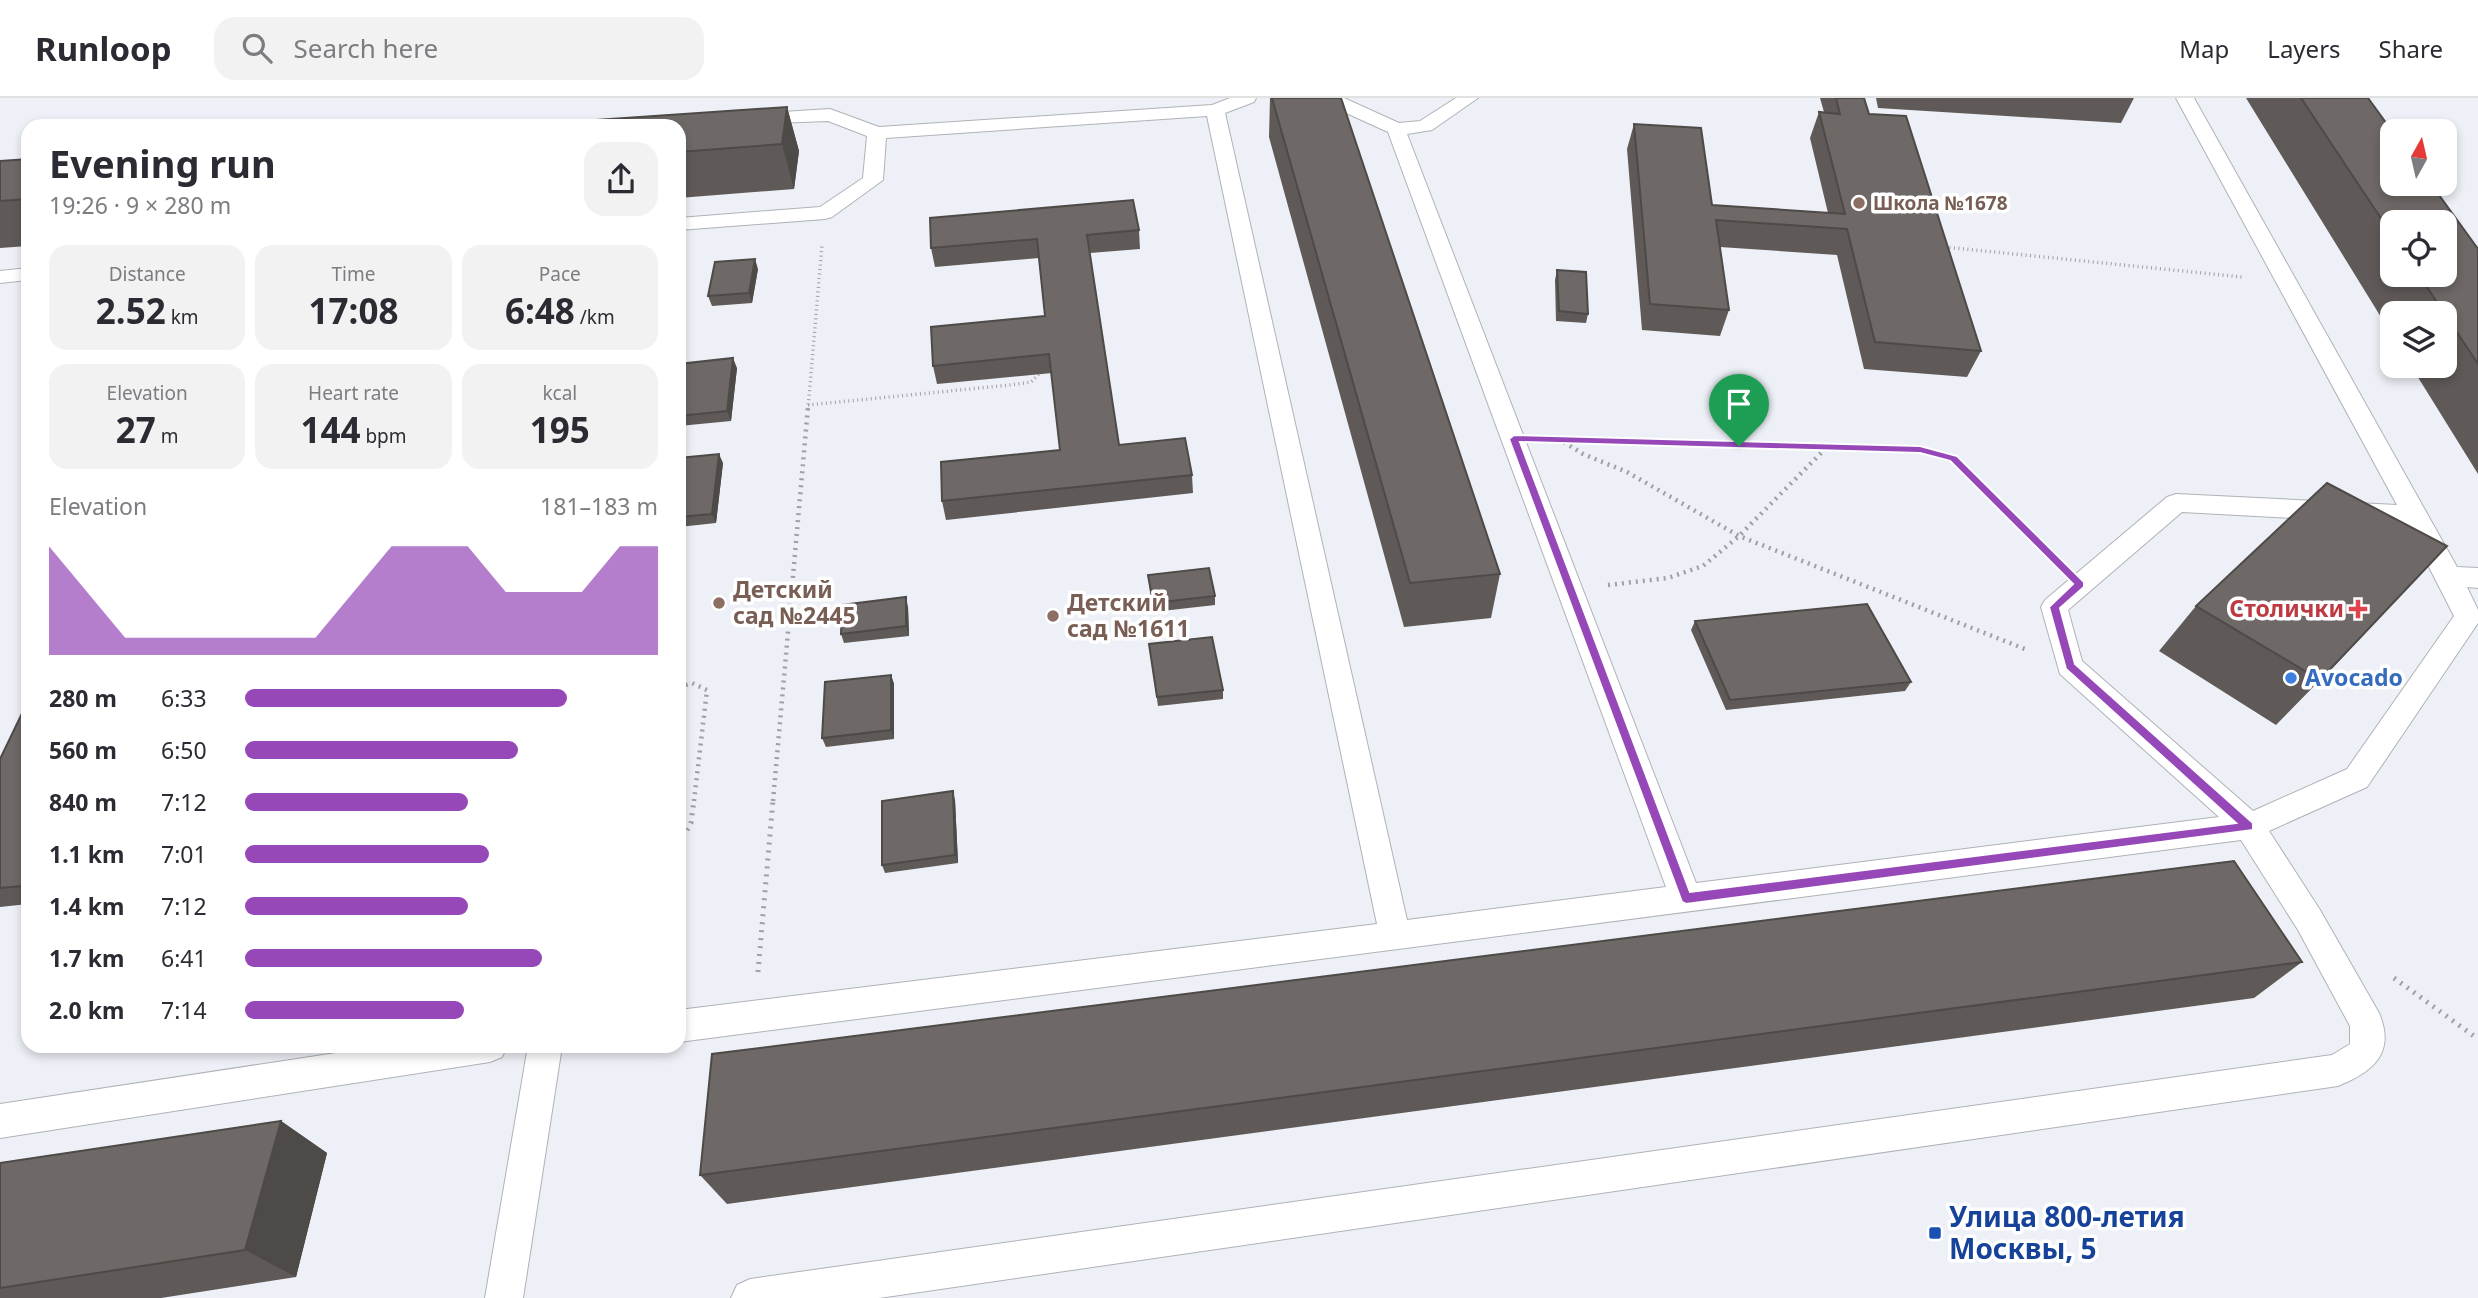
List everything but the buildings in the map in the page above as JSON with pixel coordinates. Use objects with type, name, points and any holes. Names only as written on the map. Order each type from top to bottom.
[{"type":"lane","points":[[727,122],[830,115],[877,133],[1215,110],[1247,98]]},
{"type":"lane","points":[[1329,98],[1396,129],[1425,126],[1469,98]]},
{"type":"lane","points":[[686,1025],[2249,826],[2357,778],[2468,617],[2449,576],[2185,98]]},
{"type":"lane","points":[[1215,110],[1395,935]]},
{"type":"lane","points":[[1396,129],[1686,898]]},
{"type":"lane","points":[[686,223],[825,213],[873,180],[877,133]]},
{"type":"lane","points":[[0,277],[21,276]]},
{"type":"lane","points":[[750,1298],[2338,1070],[2365,1052],[2367,1024],[2309,920],[2249,826],[2070,666],[2054,607],[2176,503],[2414,515]]},
{"type":"lane","points":[[2449,576],[2478,578]]},
{"type":"lane","points":[[0,1121],[444,1053]]},
{"type":"lane","points":[[504,1298],[544,1053]]},
{"type":"path","points":[[754,1018],[825,213]]},
{"type":"path","points":[[1940,247],[2285,281]]},
{"type":"path","points":[[808,405],[1010,385],[1031,382],[1039,374]]},
{"type":"path","points":[[1514,439],[1920,449],[1954,458],[2080,584]]},
{"type":"path","points":[[1564,442],[1583,454],[1627,472],[1740,536],[2070,666]]},
{"type":"path","points":[[1569,589],[1668,578],[1703,566],[1740,536],[1826,448]]},
{"type":"path","points":[[686,685],[692,683],[707,690],[691,823],[686,832]]},
{"type":"place","name":"Школа №1678","points":[[1859,203]]},
{"type":"place","name":"Детский сад №2445","points":[[719,603]]},
{"type":"place","name":"Столички","points":[[2358,609]]},
{"type":"place","name":"Детский сад №1611","points":[[1053,616]]},
{"type":"place","name":"Avocado","points":[[2291,678]]},
{"type":"place","name":"Улица 800-летия Москвы, 5","points":[[1935,1233]]},
{"type":"route","points":[[1514,439],[1739,446],[1920,449],[1954,458],[2080,584],[2054,607],[2070,666],[2249,826],[1686,898],[1514,439]]}]
